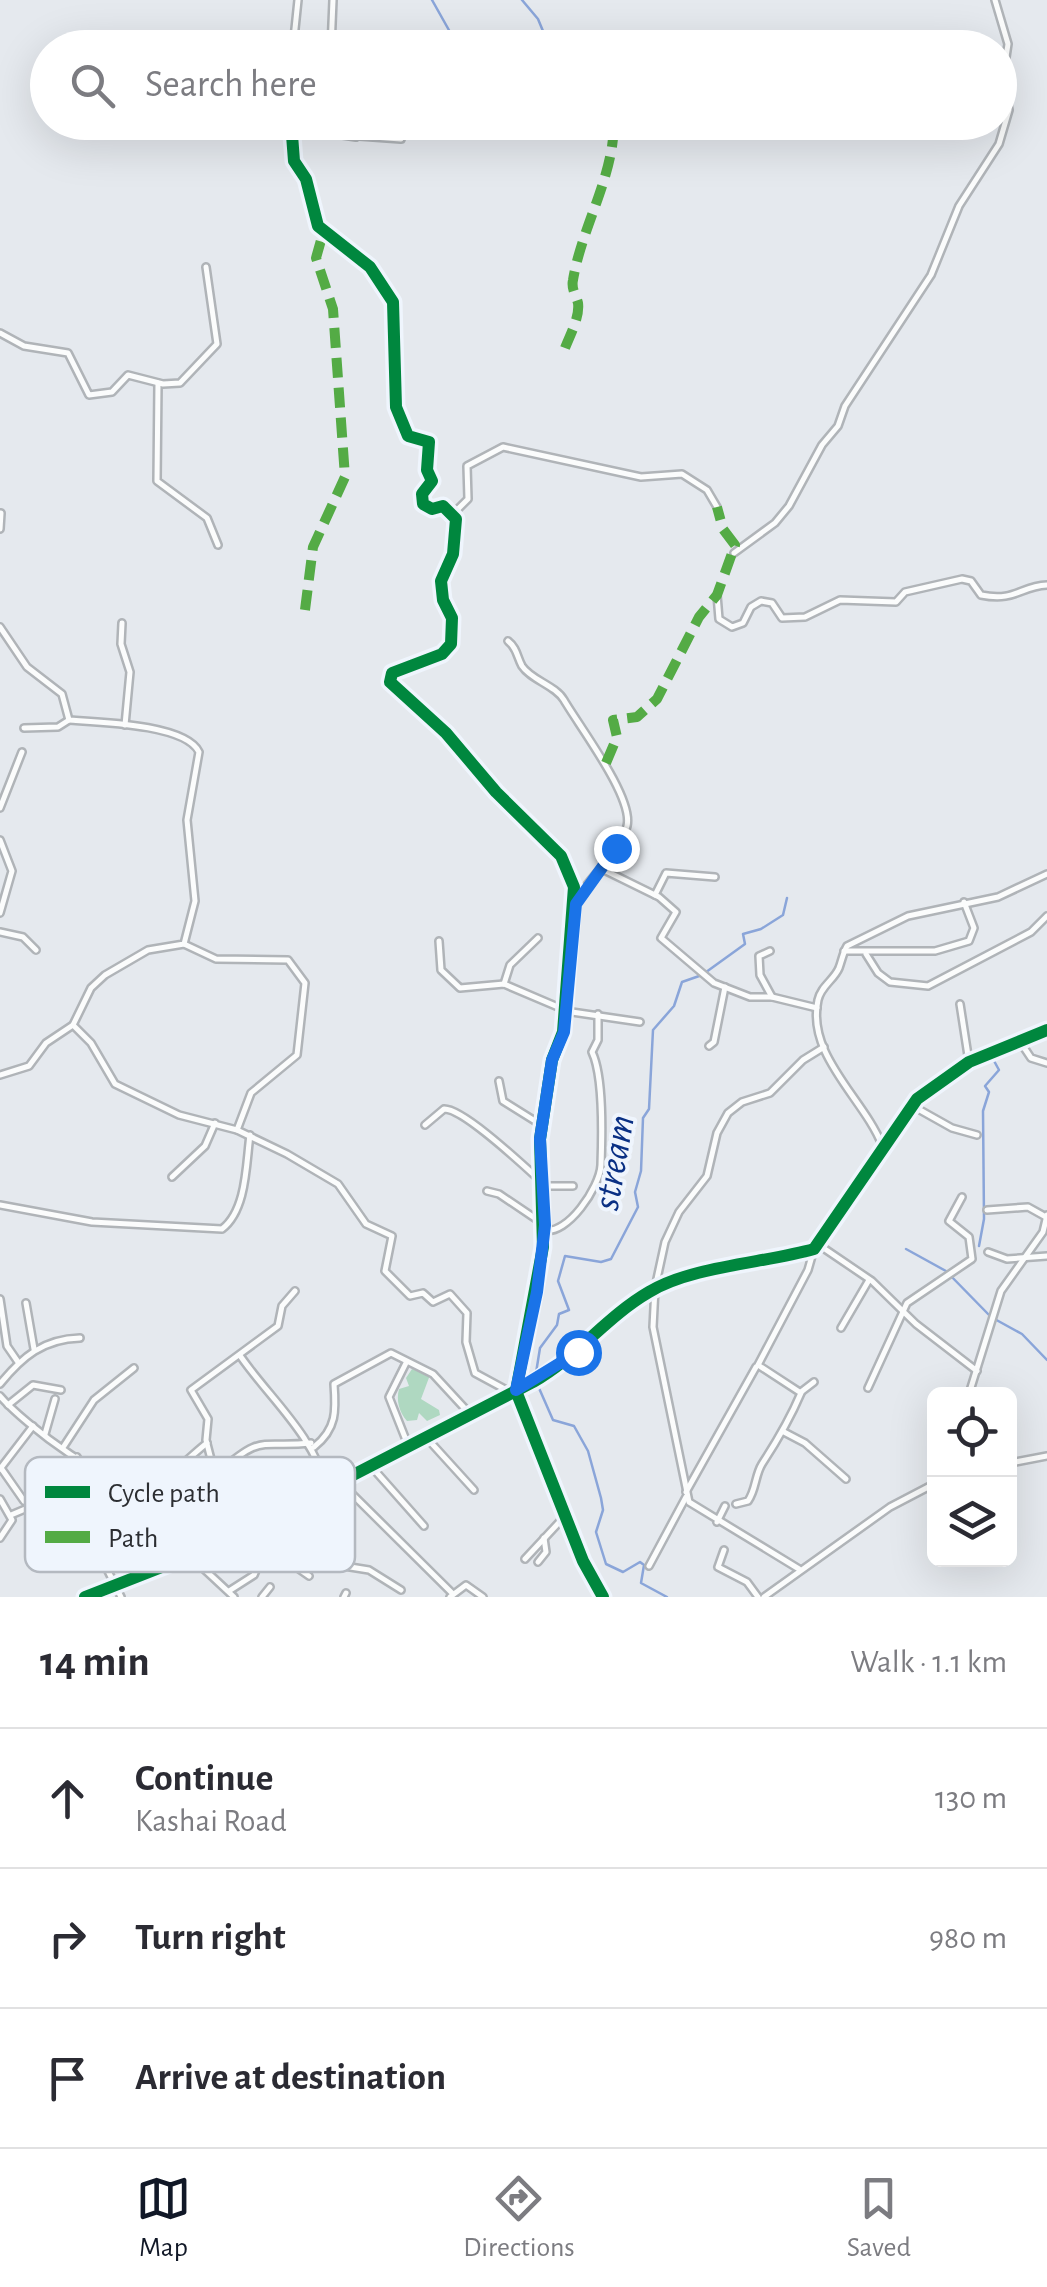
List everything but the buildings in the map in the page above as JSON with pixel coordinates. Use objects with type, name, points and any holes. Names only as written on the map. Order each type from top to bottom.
[{"type":"street","points":[[296,30],[298,0]]},
{"type":"street","points":[[332,30],[333,0]]},
{"type":"street","points":[[995,0],[1004,30]]},
{"type":"street","points":[[292,140],[294,161],[306,179],[318,226],[370,267],[393,302],[397,418],[408,436],[429,442],[427,470],[432,484],[422,493],[423,504],[454,513]]},
{"type":"street","points":[[734,552],[775,523],[789,506],[822,445],[838,426],[845,406],[932,276],[959,206],[1001,140]]},
{"type":"street","points":[[0,333],[24,346],[68,353],[89,395],[112,392],[128,375],[158,383],[187,380],[217,344],[206,267]]},
{"type":"street","points":[[158,383],[157,481],[208,518],[218,545]]},
{"type":"street","points":[[576,904],[561,856],[509,806],[446,733],[390,682],[392,673],[442,654],[451,644],[453,623],[441,581],[454,548],[454,513],[468,500],[467,466],[503,446],[641,477],[682,474],[708,490],[717,507]]},
{"type":"street","points":[[0,529],[2,513]]},
{"type":"street","points":[[717,595],[719,619],[732,627],[743,624],[751,607],[760,601],[772,603],[777,614],[789,619],[805,618],[840,600],[896,602],[905,592],[962,578],[971,581],[981,595],[997,598],[1047,585]]},
{"type":"street","points":[[122,623],[120,638],[130,671],[125,725]]},
{"type":"street","points":[[0,627],[28,667],[62,694],[69,720]]},
{"type":"street","points":[[508,641],[524,669],[564,701],[567,712],[606,762],[608,776],[620,792],[627,824],[602,870],[585,886],[576,904],[565,1010],[542,1126],[545,1228],[537,1292],[514,1392],[564,1516],[603,1597]]},
{"type":"street","points":[[24,728],[54,728],[69,720],[125,725],[167,732],[199,748],[187,820],[196,901],[184,944]]},
{"type":"street","points":[[0,808],[22,752]]},
{"type":"street","points":[[0,840],[12,870],[0,914]]},
{"type":"street","points":[[602,870],[655,895],[678,914],[662,938],[691,959],[708,979],[754,998],[772,996],[817,1008]]},
{"type":"street","points":[[655,895],[666,873],[715,877]]},
{"type":"street","points":[[882,1145],[867,1110],[844,1084],[824,1047],[817,1008],[820,992],[837,972],[844,951],[853,941],[888,929],[908,916],[1011,892],[1047,874]]},
{"type":"street","points":[[844,951],[935,951],[969,941],[974,928],[964,902]]},
{"type":"street","points":[[866,954],[878,973],[890,982],[928,986],[1031,932],[1047,916]]},
{"type":"street","points":[[0,932],[24,937],[36,950]]},
{"type":"street","points":[[504,984],[510,965],[538,938]]},
{"type":"street","points":[[439,941],[441,970],[460,988],[504,984],[565,1010],[640,1022]]},
{"type":"street","points":[[0,1075],[29,1066],[46,1043],[73,1024],[91,988],[104,975],[148,950],[184,944],[216,959],[288,960],[305,983],[297,1056],[251,1093],[238,1130]]},
{"type":"street","points":[[770,951],[761,953],[758,964],[772,996]]},
{"type":"street","points":[[709,1046],[714,1042],[725,987]]},
{"type":"street","points":[[960,1004],[969,1062]]},
{"type":"street","points":[[487,1191],[498,1194],[555,1233],[565,1228],[581,1208],[601,1166],[600,1067],[592,1052],[598,1040],[598,1014]]},
{"type":"street","points":[[73,1024],[91,1042],[115,1084],[186,1117],[250,1134],[335,1181],[366,1224],[392,1236],[385,1271],[410,1296],[422,1292],[435,1302],[450,1294],[467,1312],[466,1342],[475,1373],[514,1392]]},
{"type":"street","points":[[649,1566],[808,1270],[816,1247],[911,1105],[969,1062],[1047,1030]]},
{"type":"street","points":[[1019,1040],[1032,1058],[1047,1063]]},
{"type":"street","points":[[799,1569],[694,1508],[686,1494],[656,1347],[655,1288],[669,1230],[707,1176],[717,1132],[728,1113],[742,1102],[770,1093],[803,1060],[824,1047]]},
{"type":"street","points":[[499,1082],[503,1101],[542,1126]]},
{"type":"street","points":[[911,1105],[952,1128],[976,1135]]},
{"type":"street","points":[[425,1126],[444,1109],[455,1110],[472,1119],[490,1141],[543,1184],[574,1186]]},
{"type":"street","points":[[172,1177],[204,1146],[214,1123]]},
{"type":"street","points":[[0,1205],[92,1222],[222,1228],[230,1222],[242,1189],[250,1134]]},
{"type":"street","points":[[868,1388],[912,1298],[972,1259],[969,1236],[949,1222],[962,1197]]},
{"type":"street","points":[[972,1387],[1001,1291],[1020,1259],[1045,1232],[1047,1216],[1028,1207],[987,1210]]},
{"type":"street","points":[[355,1474],[566,1362],[610,1320],[655,1288],[816,1247],[869,1280],[902,1312],[977,1371]]},
{"type":"street","points":[[988,1252],[1020,1259],[1047,1256]]},
{"type":"street","points":[[841,1328],[869,1280]]},
{"type":"street","points":[[212,1457],[207,1443],[208,1419],[192,1388],[280,1324],[282,1306],[295,1291]]},
{"type":"street","points":[[0,1299],[7,1346],[18,1362]]},
{"type":"street","points":[[26,1303],[34,1350]]},
{"type":"street","points":[[0,1384],[34,1350],[58,1340],[80,1338]]},
{"type":"street","points":[[235,1457],[266,1442],[312,1445],[327,1436],[337,1414],[334,1384],[391,1352],[433,1374],[470,1413]]},
{"type":"street","points":[[240,1356],[263,1390],[278,1399],[312,1445],[316,1457]]},
{"type":"street","points":[[406,1363],[389,1397],[408,1444]]},
{"type":"street","points":[[758,1364],[801,1392]]},
{"type":"street","points":[[64,1446],[94,1400],[134,1368]]},
{"type":"street","points":[[736,1504],[750,1498],[760,1466],[784,1432],[801,1392],[814,1382]]},
{"type":"street","points":[[8,1405],[33,1385],[60,1390]]},
{"type":"street","points":[[0,1396],[33,1426],[77,1457]]},
{"type":"street","points":[[45,1434],[54,1399]]},
{"type":"street","points":[[24,1501],[0,1468],[33,1426]]},
{"type":"street","points":[[784,1432],[805,1443],[846,1479]]},
{"type":"street","points":[[424,1435],[474,1490]]},
{"type":"street","points":[[188,1457],[207,1443]]},
{"type":"street","points":[[1017,1462],[1047,1456]]},
{"type":"street","points":[[370,1465],[424,1526]]},
{"type":"street","points":[[724,1550],[718,1567],[747,1582],[761,1597],[898,1502],[927,1488]]},
{"type":"street","points":[[355,1497],[452,1595],[470,1585],[483,1597]]},
{"type":"street","points":[[0,1499],[11,1515],[10,1525],[0,1538]]},
{"type":"street","points":[[716,1522],[725,1506]]},
{"type":"street","points":[[11,1515],[25,1509]]},
{"type":"street","points":[[524,1559],[564,1516]]},
{"type":"street","points":[[538,1562],[546,1552],[544,1538]]},
{"type":"street","points":[[355,1568],[369,1570],[401,1590]]},
{"type":"street","points":[[108,1572],[121,1597]]},
{"type":"street","points":[[85,1597],[146,1572]]},
{"type":"street","points":[[208,1572],[232,1594],[255,1572]]},
{"type":"street","points":[[303,1572],[309,1576]]},
{"type":"street","points":[[262,1597],[270,1586]]},
{"type":"green space","points":[[412,1369],[430,1375],[421,1399],[439,1410],[440,1415],[427,1421],[419,1413],[417,1420],[407,1421],[399,1406],[399,1389],[409,1386],[406,1378]]},
{"type":"waterway","points":[[432,0],[449,30]]},
{"type":"waterway","points":[[522,0],[543,30]]},
{"type":"waterway","name":"stream","points":[[667,1597],[641,1583],[644,1565],[640,1562],[623,1572],[606,1564],[596,1532],[603,1510],[588,1451],[574,1426],[553,1420],[535,1379],[540,1348],[557,1325],[559,1314],[569,1310],[558,1281],[565,1256],[601,1262],[611,1259],[638,1207],[635,1192],[641,1171],[643,1118],[649,1109],[653,1030],[674,1006],[682,982],[702,975],[745,944],[743,934],[761,929],[783,915],[787,898]]},
{"type":"waterway","points":[[979,1246],[984,1219],[983,1111],[989,1092],[985,1086],[999,1070],[993,1059]]},
{"type":"waterway","points":[[906,1249],[946,1271],[991,1317],[1022,1334],[1047,1360]]},
{"type":"marked path","points":[[565,348],[578,308],[573,289],[577,260],[613,140]]},
{"type":"marked path","points":[[305,610],[313,547],[345,477],[333,309],[316,258],[323,233]]},
{"type":"marked path","points":[[606,763],[617,737],[613,720],[637,717],[657,699],[699,617],[717,595],[735,545],[723,529],[717,507]]},
{"type":"cycle path","points":[[292,140],[294,161],[306,179],[318,226],[370,267],[393,302],[396,407],[408,436],[429,442],[427,470],[432,481],[422,494],[423,504],[432,509],[443,506],[456,519],[453,554],[441,581],[443,600],[452,618],[451,644],[442,654],[392,673],[390,682],[446,733],[496,792],[561,856],[574,887],[563,1032],[552,1060],[540,1139],[543,1247],[516,1391],[583,1561],[603,1597]]},
{"type":"cycle path","points":[[355,1474],[533,1382],[633,1302],[666,1283],[814,1249],[917,1099],[969,1062],[1047,1030]]},
{"type":"cycle path","points":[[85,1597],[149,1572]]},
{"type":"route","points":[[578,1352],[516,1390],[523,1342],[537,1292],[545,1225],[540,1139],[552,1060],[564,1032],[576,904],[585,886],[611,860],[616,848]]}]
